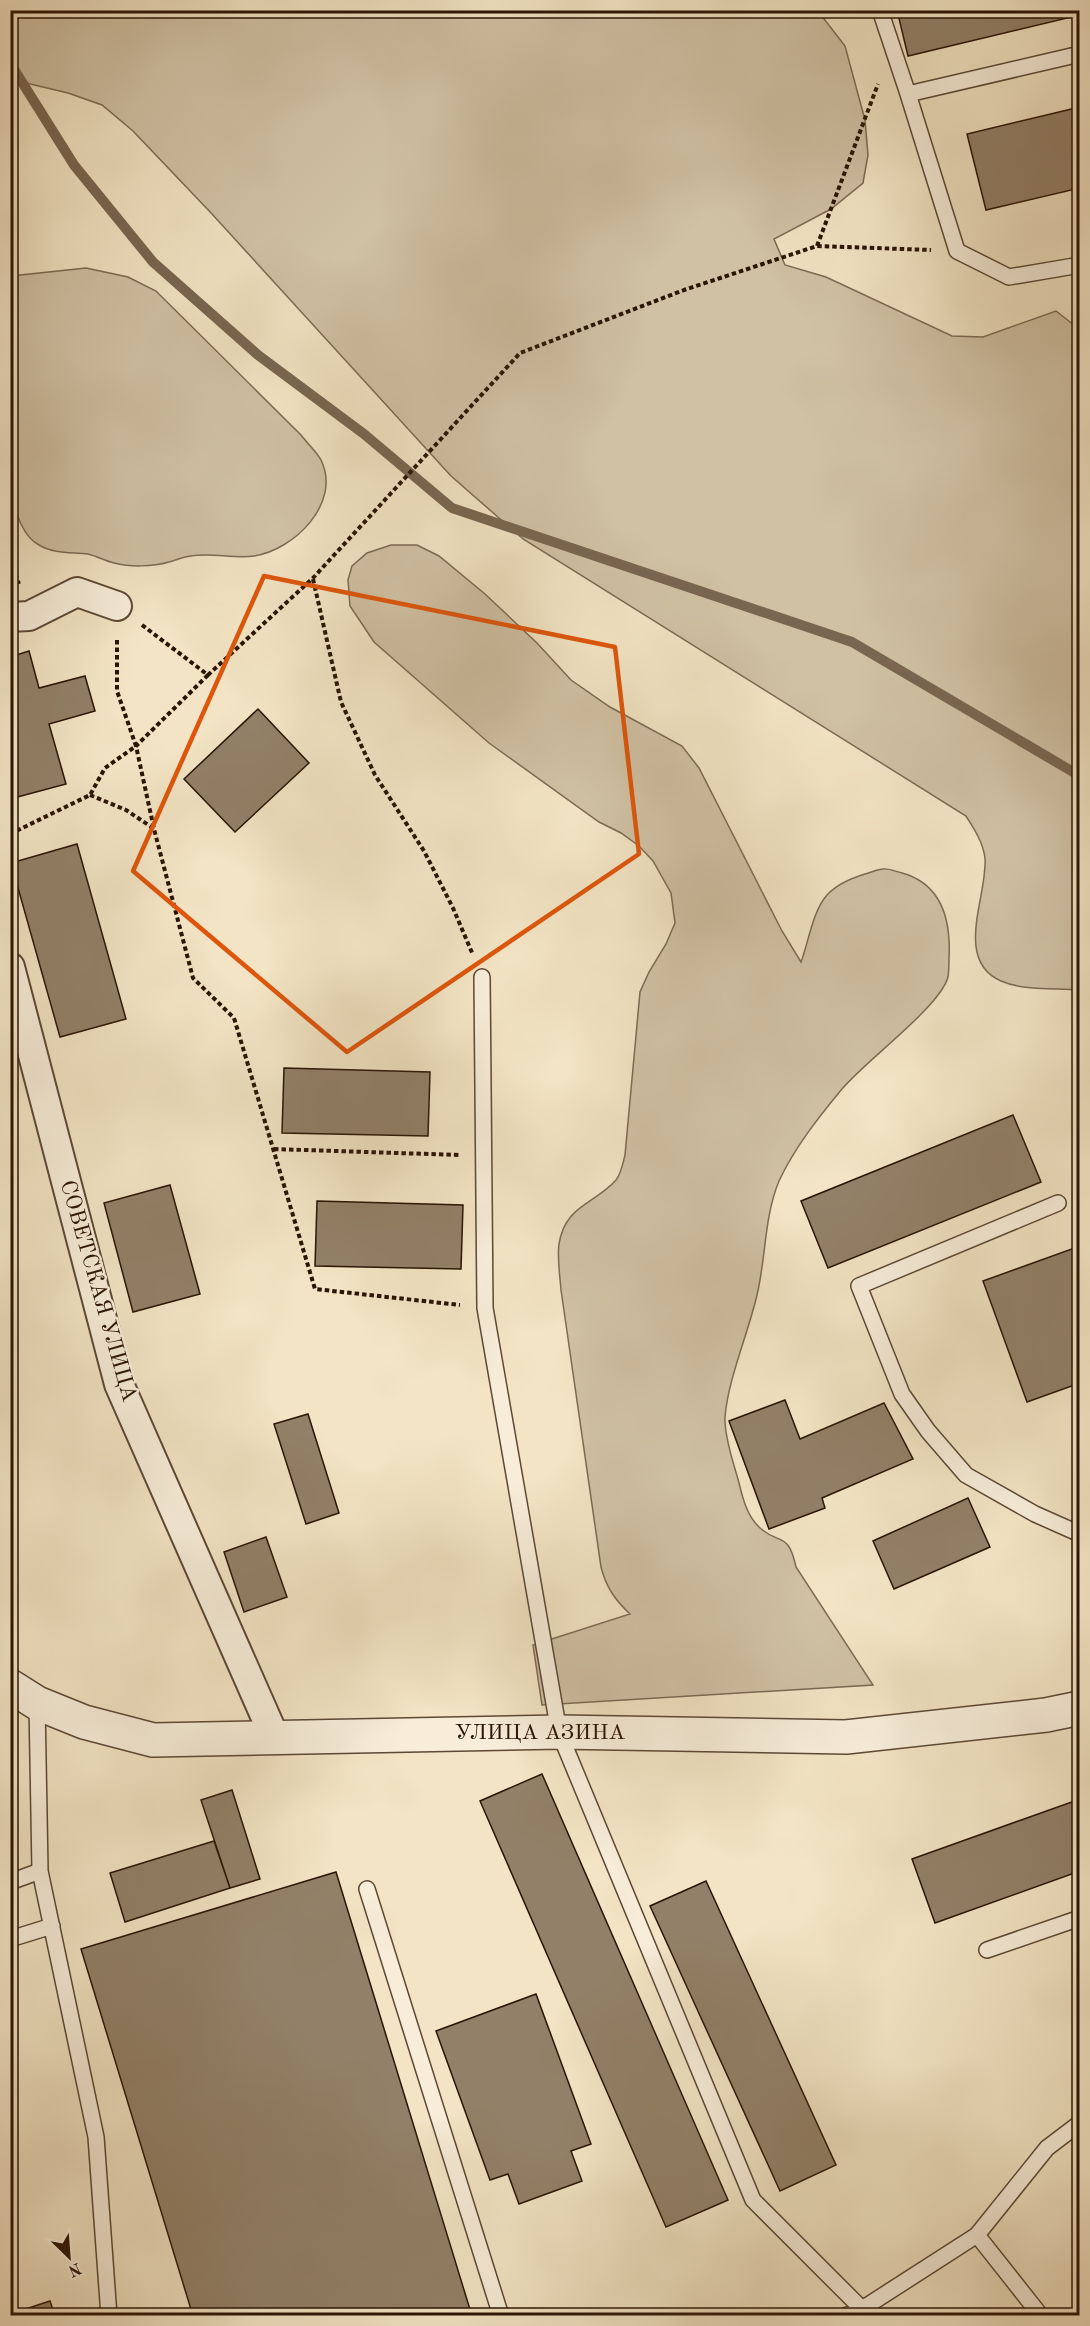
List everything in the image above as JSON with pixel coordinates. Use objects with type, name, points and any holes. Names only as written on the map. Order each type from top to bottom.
[{"type":"street","points":[[10,617],[29,616],[76,592],[117,606]]},
{"type":"street","name":"СОВЕТСКАЯ УЛИЦА","points":[[10,967],[21,1045],[119,1383],[274,1736]]},
{"type":"street","name":"УЛИЦА АЗИНА","points":[[24,1694],[84,1722],[153,1740],[559,1732],[846,1737],[1046,1715],[1080,1708]]},
{"type":"lane","points":[[880,10],[957,251],[1009,277],[1080,265]]},
{"type":"lane","points":[[908,94],[1080,54]]},
{"type":"lane","points":[[482,977],[485,1308],[559,1732],[753,2200],[862,2309]]},
{"type":"lane","points":[[1058,1203],[859,1286],[903,1394],[928,1431],[966,1475],[1035,1514],[1080,1533]]},
{"type":"lane","points":[[24,1694],[40,1870],[96,2137],[109,2316]]},
{"type":"lane","points":[[10,1882],[40,1870]]},
{"type":"lane","points":[[367,1889],[501,2316]]},
{"type":"lane","points":[[987,1950],[1080,1918]]},
{"type":"lane","points":[[10,1939],[52,1926]]},
{"type":"lane","points":[[845,2316],[862,2309],[978,2235],[1047,2148],[1080,2123]]},
{"type":"lane","points":[[978,2235],[1041,2316]]},
{"type":"path","points":[[817,246],[892,46]]},
{"type":"path","points":[[10,834],[90,795],[105,768],[136,746],[208,675],[313,578],[520,353],[684,290],[817,246],[957,251]]},
{"type":"path","points":[[313,578],[341,702],[375,776],[429,861],[453,908],[482,977]]},
{"type":"path","points":[[117,606],[208,675]]},
{"type":"path","points":[[117,606],[117,691],[136,746],[154,829],[193,978],[234,1018],[315,1289],[485,1308]]},
{"type":"path","points":[[90,795],[126,810],[154,829]]},
{"type":"path","points":[[274,1149],[484,1156]]},
{"type":"highlighted area","points":[[264,576],[615,647],[639,854],[347,1052],[133,871]]},
{"type":"shaded area","points":[[11,10],[818,11],[845,46],[865,120],[868,155],[863,183],[831,209],[774,239],[785,265],[826,277],[952,336],[983,337],[1056,311],[1079,329],[1079,990],[1010,984],[1001,981],[987,971],[979,958],[976,943],[985,858],[980,841],[966,816],[523,539],[451,476],[212,214],[133,131],[102,105],[68,93],[26,83],[11,83]]},
{"type":"shaded area","points":[[86,268],[128,277],[156,291],[301,435],[317,454],[326,476],[325,492],[320,508],[310,522],[284,545],[254,556],[198,555],[162,564],[141,566],[114,563],[88,554],[51,550],[39,545],[28,536],[20,523],[11,495],[11,276]]},
{"type":"shaded area","points":[[391,545],[417,545],[439,556],[485,594],[537,643],[571,680],[610,707],[682,746],[699,768],[782,931],[801,962],[814,918],[822,901],[844,882],[881,869],[888,869],[916,878],[935,895],[941,905],[946,917],[949,944],[948,977],[942,989],[917,1018],[842,1089],[800,1145],[779,1181],[770,1209],[757,1295],[730,1387],[725,1417],[731,1457],[751,1517],[766,1533],[782,1540],[790,1548],[796,1567],[873,1685],[542,1705],[533,1645],[630,1614],[612,1593],[601,1567],[561,1290],[558,1249],[567,1221],[582,1206],[608,1188],[621,1172],[625,1155],[640,992],[675,923],[671,893],[653,861],[639,846],[621,833],[599,822],[489,743],[374,642],[350,606],[348,580],[352,566],[367,553]]},
{"type":"building","points":[[897,10],[1080,10],[1080,15],[908,56]]},
{"type":"building","points":[[1080,107],[1080,188],[986,210],[967,134]]},
{"type":"building","points":[[29,651],[39,688],[85,676],[95,711],[49,724],[66,784],[10,799],[10,657]]},
{"type":"building","points":[[258,709],[309,763],[235,832],[184,779]]},
{"type":"building","points":[[77,844],[126,1019],[60,1037],[11,863]]},
{"type":"building","points":[[284,1068],[430,1072],[428,1136],[282,1133]]},
{"type":"building","points":[[1013,1115],[1041,1182],[828,1268],[801,1201]]},
{"type":"building","points":[[170,1185],[200,1294],[133,1312],[104,1203]]},
{"type":"building","points":[[317,1201],[463,1205],[461,1269],[315,1266]]},
{"type":"building","points":[[1080,1246],[1080,1383],[1027,1402],[983,1281]]},
{"type":"building","points":[[785,1400],[800,1439],[884,1403],[913,1459],[822,1498],[825,1508],[769,1529],[729,1421]]},
{"type":"building","points":[[308,1414],[339,1513],[306,1524],[274,1424]]},
{"type":"building","points":[[968,1498],[990,1547],[894,1589],[873,1541]]},
{"type":"building","points":[[266,1537],[287,1597],[244,1612],[224,1552]]},
{"type":"building","points":[[542,1774],[728,2200],[666,2227],[480,1801]]},
{"type":"building","points":[[232,1790],[260,1879],[230,1888],[201,1800]]},
{"type":"building","points":[[1080,1799],[1080,1871],[935,1923],[912,1859]]},
{"type":"building","points":[[214,1841],[230,1888],[125,1922],[110,1873]]},
{"type":"building","points":[[336,1872],[472,2316],[193,2316],[81,1949]]},
{"type":"building","points":[[706,1881],[836,2165],[780,2191],[650,1906]]},
{"type":"building","points":[[536,1994],[591,2144],[571,2151],[582,2181],[519,2204],[508,2174],[490,2180],[436,2031]]},
{"type":"building","points":[[50,2301],[55,2316],[10,2316],[10,2314]]},
{"type":"waterway","points":[[10,63],[74,165],[153,262],[258,355],[364,434],[452,508],[852,642],[1080,776]]}]
